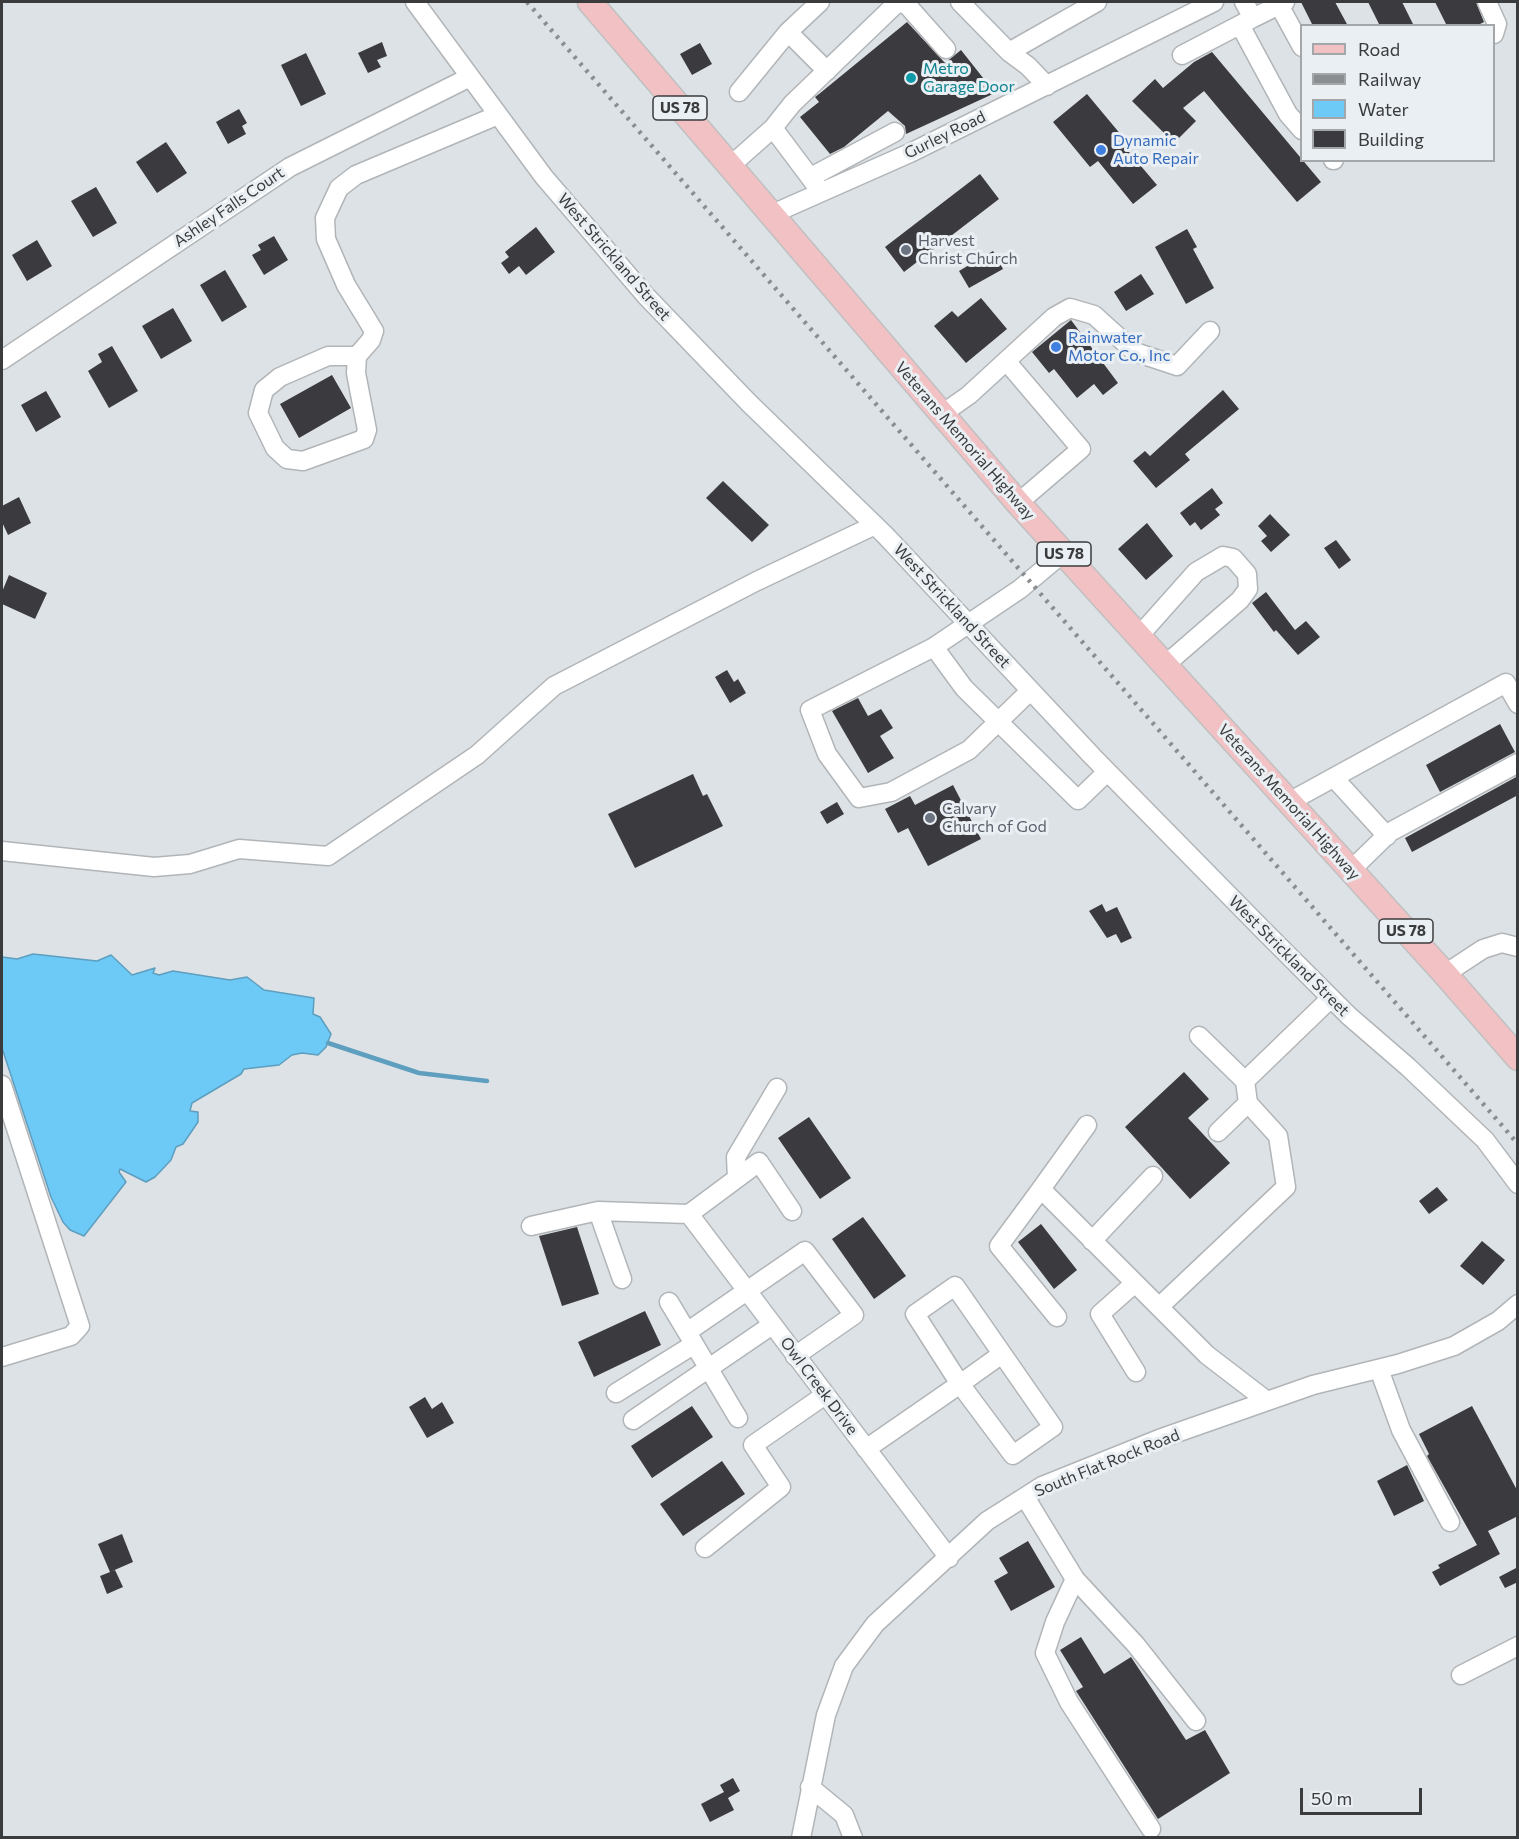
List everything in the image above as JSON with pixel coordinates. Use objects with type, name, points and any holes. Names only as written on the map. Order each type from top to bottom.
[{"type":"main road","name":"Veterans Memorial Highway","points":[[590,2],[1018,502],[1445,974],[1518,1058]]},
{"type":"main road","points":[[1483,1018],[1518,1037]]},
{"type":"street","name":"West Strickland Street","points":[[415,2],[544,177],[646,296],[749,403],[875,525],[970,623],[1030,691],[1107,772],[1331,998],[1485,1140],[1518,1185]]},
{"type":"street","points":[[739,92],[788,32],[820,2]]},
{"type":"street","points":[[729,167],[773,128],[792,104],[899,2],[907,4],[946,49]]},
{"type":"street","points":[[960,2],[1009,52],[1028,66],[1047,86]]},
{"type":"street","points":[[1009,52],[1097,2]]},
{"type":"street","name":"Gurley Road","points":[[770,215],[816,185],[1047,86],[1214,2]]},
{"type":"street","points":[[1244,2],[1247,21],[1288,114],[1300,128]]},
{"type":"street","points":[[1487,2],[1497,24],[1495,31]]},
{"type":"street","points":[[1182,55],[1282,3],[1300,42]]},
{"type":"street","points":[[788,32],[827,71]]},
{"type":"street","name":"Ashley Falls Court","points":[[2,360],[290,167],[470,77]]},
{"type":"street","points":[[357,356],[328,356],[280,377],[264,390],[258,413],[275,448],[287,459],[303,461],[311,459],[364,439],[367,430],[356,374],[357,356],[371,340],[374,331],[346,285],[326,239],[325,218],[339,188],[356,174],[498,115]]},
{"type":"street","points":[[773,128],[816,185],[895,132]]},
{"type":"street","points":[[942,414],[969,395],[1054,317],[1070,308],[1094,315],[1135,352],[1177,366],[1210,331]]},
{"type":"street","points":[[1007,362],[1081,449],[1018,502]]},
{"type":"street","points":[[2,851],[154,867],[190,864],[239,849],[328,856],[477,755],[554,686],[757,581],[875,525]]},
{"type":"street","points":[[1030,691],[969,750],[891,792],[859,798],[827,754],[810,710],[934,647],[1020,589],[1064,553]]},
{"type":"street","points":[[1138,636],[1196,572],[1222,556],[1233,558],[1247,574],[1248,590],[1240,600],[1165,665]]},
{"type":"street","points":[[934,647],[964,688],[996,722],[1078,800],[1107,772]]},
{"type":"street","points":[[1289,802],[1506,683],[1518,704]]},
{"type":"street","points":[[1350,870],[1387,836],[1518,763]]},
{"type":"street","points":[[1334,778],[1387,836]]},
{"type":"street","points":[[1445,974],[1483,950],[1502,943],[1518,947]]},
{"type":"street","points":[[1245,1081],[1331,998]]},
{"type":"street","points":[[1159,1307],[1286,1186],[1278,1136],[1248,1103],[1245,1081],[1199,1036]]},
{"type":"street","points":[[2,1085],[80,1326],[71,1336],[2,1357]]},
{"type":"street","points":[[737,1178],[736,1157],[777,1088]]},
{"type":"street","points":[[1218,1132],[1248,1103]]},
{"type":"street","points":[[1057,1317],[999,1246],[1088,1125]]},
{"type":"street","points":[[531,1226],[598,1211],[689,1214],[759,1162],[792,1211]]},
{"type":"street","points":[[1092,1241],[1153,1176]]},
{"type":"street","points":[[1041,1189],[1207,1355],[1268,1401]]},
{"type":"street","points":[[598,1211],[622,1279]]},
{"type":"street","name":"Owl Creek Drive","points":[[689,1214],[949,1558]]},
{"type":"street","points":[[616,1393],[690,1339],[747,1292],[805,1251],[854,1315],[795,1356]]},
{"type":"street","points":[[1135,1283],[1100,1314],[1136,1372]]},
{"type":"street","points":[[954,1286],[1053,1427],[1013,1455],[960,1384],[915,1314],[954,1286]]},
{"type":"street","points":[[669,1302],[738,1418]]},
{"type":"street","name":"South Flat Rock Road","points":[[801,1838],[826,1715],[844,1666],[875,1624],[987,1521],[1042,1486],[1159,1439],[1313,1385],[1379,1369],[1454,1346],[1498,1321],[1518,1304]]},
{"type":"street","points":[[633,1420],[772,1325]]},
{"type":"street","points":[[866,1449],[1002,1354]]},
{"type":"street","points":[[1379,1369],[1401,1430],[1450,1522]]},
{"type":"street","points":[[705,1548],[781,1487],[753,1445],[825,1395]]},
{"type":"street","points":[[1024,1497],[1075,1579],[1136,1645],[1196,1721]]},
{"type":"street","points":[[1075,1579],[1055,1622],[1045,1653],[1069,1702],[1151,1829]]},
{"type":"street","points":[[1461,1676],[1518,1646]]},
{"type":"street","points":[[810,1787],[844,1815],[853,1838]]},
{"type":"water","points":[[33,954],[97,961],[111,955],[132,975],[155,968],[153,973],[159,975],[173,971],[230,980],[247,977],[264,990],[314,998],[313,1014],[320,1017],[331,1034],[326,1047],[318,1055],[302,1053],[292,1055],[279,1065],[244,1069],[241,1074],[192,1103],[190,1111],[198,1112],[198,1122],[183,1144],[176,1147],[171,1160],[155,1177],[146,1182],[120,1169],[119,1172],[126,1182],[84,1236],[70,1230],[63,1222],[51,1197],[2,1048],[2,957],[17,959]]},
{"type":"building","points":[[1301,2],[1335,2],[1347,24],[1312,24]]},
{"type":"building","points":[[1368,2],[1402,2],[1413,24],[1379,24]]},
{"type":"building","points":[[1435,2],[1476,2],[1484,22],[1480,24],[1446,24]]},
{"type":"building","name":"Metro Garage Door","points":[[907,22],[945,63],[961,50],[995,93],[906,134],[905,126],[888,111],[844,147],[830,154],[800,117],[819,102],[815,97]]},
{"type":"building","points":[[382,42],[387,56],[377,60],[381,67],[368,73],[358,53]]},
{"type":"building","points":[[700,43],[712,64],[692,75],[680,54]]},
{"type":"building","points":[[1212,52],[1300,157],[1300,162],[1304,162],[1321,182],[1297,202],[1204,91],[1183,108],[1196,121],[1174,143],[1132,101],[1155,79],[1163,88],[1194,62]]},
{"type":"building","points":[[306,53],[326,94],[301,106],[281,65]]},
{"type":"building","name":"Dynamic Auto Repair","points":[[1087,94],[1122,136],[1118,139],[1157,185],[1133,204],[1098,161],[1090,167],[1053,122]]},
{"type":"building","points":[[239,109],[247,123],[242,126],[246,134],[228,144],[216,122]]},
{"type":"building","points":[[166,142],[187,173],[157,193],[136,162]]},
{"type":"building","points":[[980,174],[999,199],[904,272],[885,247]]},
{"type":"building","points":[[96,187],[117,223],[93,237],[71,201]]},
{"type":"building","points":[[536,227],[555,252],[526,275],[519,266],[509,274],[501,263],[509,257],[505,252]]},
{"type":"building","points":[[1187,229],[1197,247],[1193,249],[1214,288],[1186,304],[1155,247]]},
{"type":"building","points":[[274,236],[288,260],[264,275],[252,255],[261,250],[258,245]]},
{"type":"building","points":[[37,240],[52,266],[27,281],[12,255]]},
{"type":"building","points":[[993,251],[1003,269],[969,288],[959,271]]},
{"type":"building","points":[[225,270],[247,307],[222,322],[200,285]]},
{"type":"building","points":[[1141,274],[1154,294],[1126,311],[1114,292]]},
{"type":"building","points":[[981,298],[1007,329],[966,363],[934,326],[952,311],[958,317]]},
{"type":"building","points":[[173,308],[192,341],[161,359],[142,326]]},
{"type":"building","points":[[1071,320],[1118,383],[1103,395],[1094,384],[1077,398],[1054,369],[1049,373],[1032,352]]},
{"type":"building","points":[[112,346],[138,391],[109,408],[88,371],[102,362],[98,354]]},
{"type":"building","points":[[332,375],[351,408],[299,438],[280,404]]},
{"type":"building","points":[[1223,390],[1239,409],[1185,454],[1190,460],[1156,488],[1133,461],[1145,451],[1150,456]]},
{"type":"building","points":[[46,391],[61,417],[36,432],[21,405]]},
{"type":"building","points":[[723,481],[769,525],[752,542],[706,498]]},
{"type":"building","points":[[1212,488],[1223,503],[1215,509],[1220,515],[1201,530],[1195,522],[1190,526],[1180,513]]},
{"type":"building","points":[[19,497],[31,523],[8,535],[2,522],[2,506]]},
{"type":"building","points":[[1270,514],[1290,535],[1271,552],[1261,541],[1267,536],[1258,526]]},
{"type":"building","points":[[1147,523],[1173,556],[1146,580],[1118,549]]},
{"type":"building","points":[[1336,540],[1351,560],[1339,569],[1324,548]]},
{"type":"building","points":[[9,575],[47,593],[35,619],[2,604],[2,592]]},
{"type":"building","points":[[1266,592],[1295,630],[1306,621],[1320,637],[1298,655],[1276,630],[1274,632],[1252,603]]},
{"type":"building","points":[[727,670],[734,682],[738,679],[746,693],[730,703],[715,677]]},
{"type":"building","points":[[858,698],[868,716],[881,709],[893,728],[880,736],[894,758],[868,773],[832,711]]},
{"type":"building","points":[[1500,724],[1515,752],[1440,792],[1426,765]]},
{"type":"building","points":[[693,774],[703,796],[707,794],[723,826],[635,868],[608,814]]},
{"type":"building","points":[[1518,776],[1518,795],[1412,852],[1405,838]]},
{"type":"building","name":"Calvary Church of God","points":[[953,785],[981,839],[928,866],[908,828],[898,833],[885,809],[910,796],[915,805]]},
{"type":"building","points":[[837,802],[844,814],[827,824],[820,812]]},
{"type":"building","points":[[1102,904],[1106,912],[1117,907],[1132,938],[1121,943],[1116,934],[1107,938],[1089,911]]},
{"type":"building","points":[[1184,1072],[1209,1099],[1188,1118],[1230,1163],[1190,1199],[1125,1127]]},
{"type":"building","points":[[809,1117],[851,1178],[820,1199],[778,1138]]},
{"type":"building","points":[[1437,1187],[1448,1200],[1429,1214],[1419,1201]]},
{"type":"building","points":[[863,1217],[906,1276],[874,1299],[832,1239]]},
{"type":"building","points":[[1041,1224],[1077,1270],[1054,1289],[1018,1242]]},
{"type":"building","points":[[577,1227],[599,1294],[562,1306],[539,1236]]},
{"type":"building","points":[[1482,1241],[1505,1260],[1483,1285],[1460,1266]]},
{"type":"building","points":[[645,1311],[661,1345],[594,1377],[578,1342]]},
{"type":"building","points":[[425,1397],[432,1409],[442,1402],[454,1423],[427,1438],[409,1407]]},
{"type":"building","points":[[692,1406],[713,1437],[652,1478],[631,1446]]},
{"type":"building","points":[[1472,1406],[1518,1492],[1518,1516],[1488,1531],[1500,1554],[1440,1586],[1432,1572],[1440,1568],[1438,1565],[1477,1545],[1427,1456],[1429,1454],[1419,1434]]},
{"type":"building","points":[[722,1461],[745,1494],[683,1536],[660,1504]]},
{"type":"building","points":[[1407,1465],[1424,1501],[1394,1516],[1377,1481]]},
{"type":"building","points":[[122,1534],[133,1562],[110,1572],[98,1544]]},
{"type":"building","points":[[1028,1541],[1055,1587],[1011,1611],[994,1581],[1008,1573],[999,1558]]},
{"type":"building","points":[[1518,1567],[1518,1582],[1505,1588],[1499,1577]]},
{"type":"building","points":[[115,1570],[123,1587],[107,1594],[100,1576]]},
{"type":"building","points":[[1081,1637],[1104,1674],[1131,1657],[1186,1740],[1205,1730],[1230,1773],[1158,1819],[1076,1691],[1083,1687],[1060,1650]]},
{"type":"building","points":[[733,1778],[740,1791],[728,1798],[734,1810],[710,1822],[701,1804],[724,1792],[720,1785]]},
{"type":"waterway","points":[[328,1043],[419,1073],[487,1081]]},
{"type":"railway","points":[[527,2],[1518,1144]]},
{"type":"place","name":"Metro Garage Door","points":[[911,78]]},
{"type":"place","name":"Dynamic Auto Repair","points":[[1101,150]]},
{"type":"place","name":"Harvest Christ Church","points":[[906,250]]},
{"type":"place","name":"Rainwater Motor Co., Inc","points":[[1056,347]]},
{"type":"place","name":"Calvary Church of God","points":[[930,818]]}]
